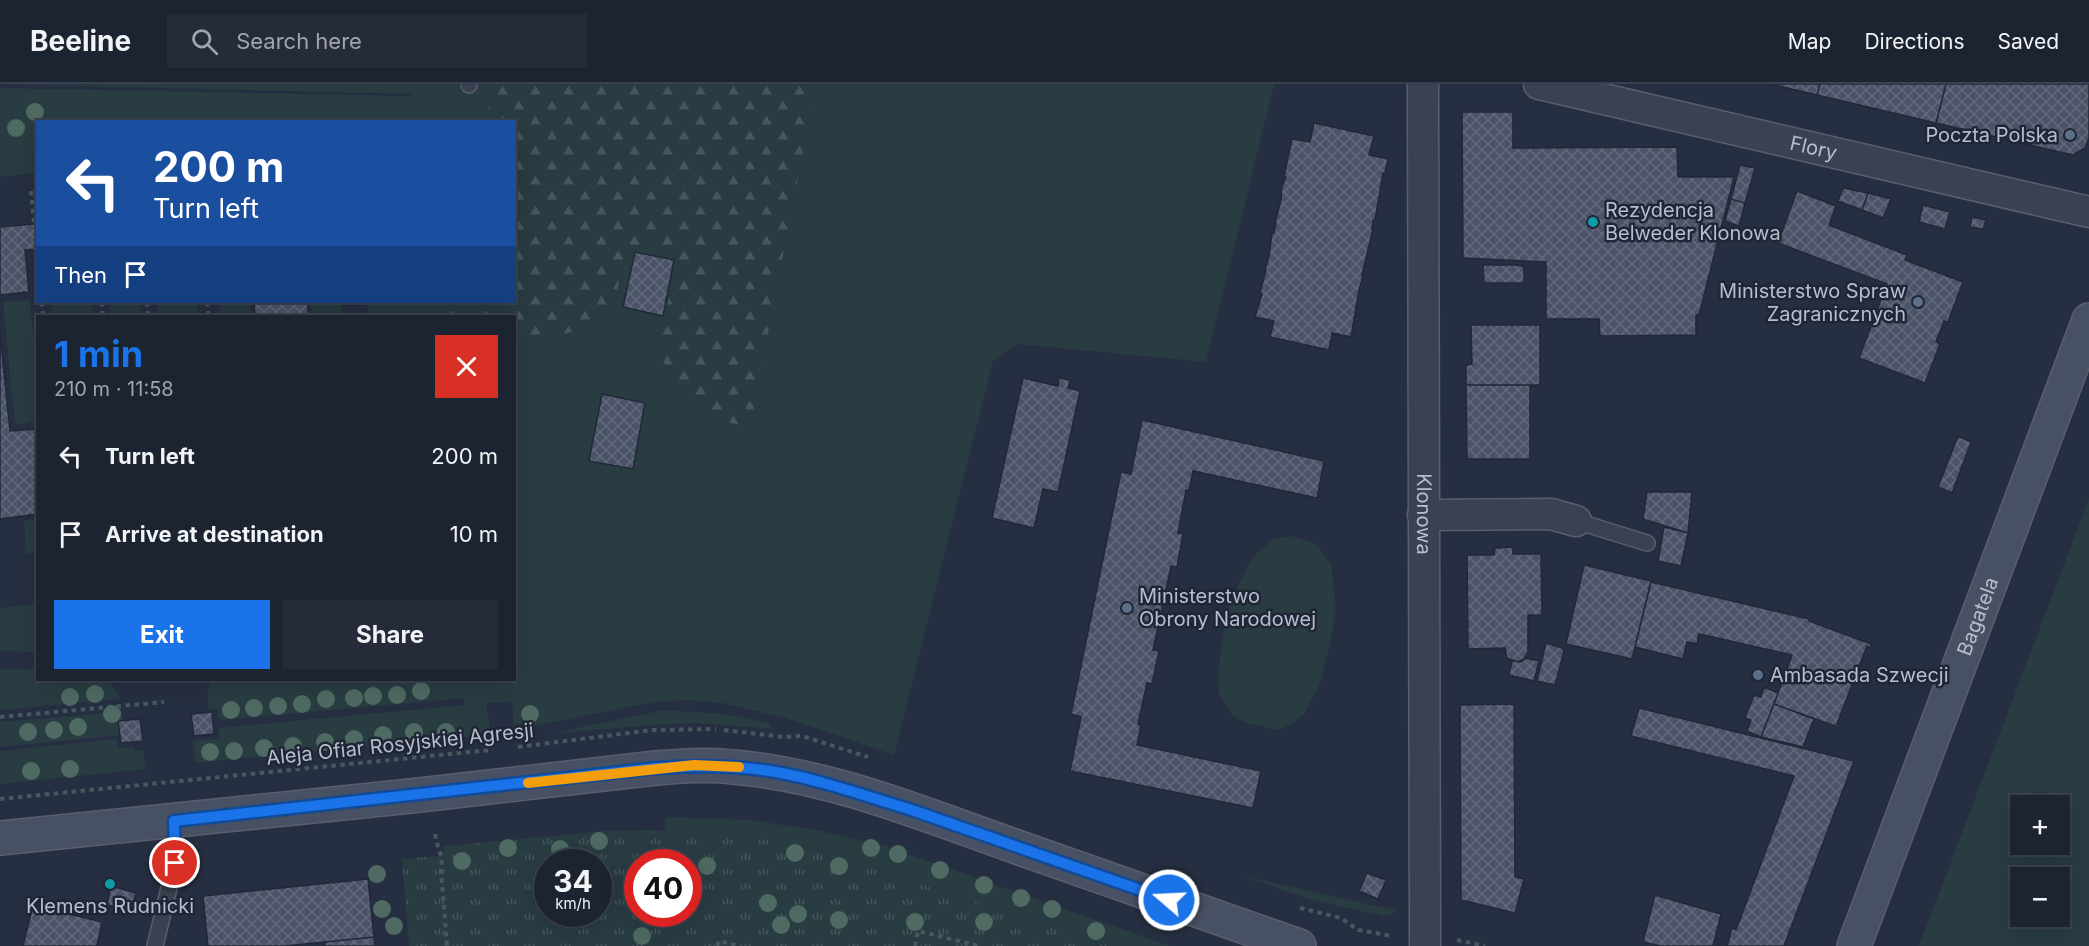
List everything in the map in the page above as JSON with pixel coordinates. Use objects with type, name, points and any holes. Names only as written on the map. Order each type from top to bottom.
[{"type":"street","name":"Klonowa","points":[[1423,84],[1424,515],[1437,942]]},
{"type":"street","name":"Flory","points":[[1539,84],[2089,212]]},
{"type":"street","name":"Bagatela","points":[[1854,946],[2089,320]]},
{"type":"street","points":[[1424,515],[1551,514],[1576,521]]},
{"type":"street","points":[[0,838],[656,768],[694,765],[732,766],[777,772],[821,782],[909,809],[1299,946]]},
{"type":"lane","points":[[1576,521],[1647,543]]},
{"type":"lane","points":[[155,946],[175,863],[174,821]]},
{"type":"path","points":[[31,191],[34,224]]},
{"type":"path","points":[[0,717],[164,702]]},
{"type":"path","name":"Aleja Ofiar Rosyjskiej Agresji","points":[[516,747],[664,729],[740,730],[802,736]]},
{"type":"path","name":"Aleja Ofiar Rosyjskiej Agresji","points":[[0,799],[494,750]]},
{"type":"path","points":[[435,834],[437,848],[442,854],[443,861],[441,870],[447,946]]},
{"type":"path","points":[[1341,918],[1358,930],[1397,937]]},
{"type":"path","points":[[915,946],[918,931],[979,946]]},
{"type":"path","points":[[717,946],[719,941],[739,946]]},
{"type":"path","points":[[1437,942],[1485,946]]},
{"type":"green space","points":[[0,84],[459,84],[460,87],[479,84],[1274,84],[1206,362],[1018,344],[993,361],[894,755],[786,718],[722,703],[686,700],[653,702],[514,730],[512,702],[486,703],[491,735],[195,763],[193,741],[219,739],[219,728],[465,705],[464,698],[221,720],[218,718],[217,709],[208,709],[207,693],[211,681],[516,681],[516,315],[369,315],[367,303],[516,303],[516,120],[36,120],[36,173],[0,177],[0,88],[412,96],[411,94]]},
{"type":"green space","points":[[487,84],[816,84],[750,427],[707,418],[679,395],[657,348],[679,256],[665,250],[627,245],[614,305],[604,321],[579,331],[516,342],[516,315],[430,315],[429,303],[516,303],[516,120],[490,120]]},
{"type":"green space","points":[[30,300],[36,361],[36,422],[15,425],[3,302]]},
{"type":"green space","points":[[51,303],[92,303],[93,315],[53,315]]},
{"type":"green space","points":[[109,303],[140,303],[141,315],[110,315]]},
{"type":"green space","points":[[157,303],[198,303],[195,315],[158,315]]},
{"type":"green space","points":[[219,303],[250,303],[251,315],[221,315]]},
{"type":"green space","points":[[310,303],[340,303],[342,315],[312,315]]},
{"type":"green space","points":[[2089,499],[2089,946],[1919,946]]},
{"type":"green space","points":[[36,519],[36,552],[26,554],[24,520]]},
{"type":"green space","points":[[1292,536],[1317,545],[1331,564],[1336,610],[1319,686],[1304,714],[1290,725],[1278,730],[1247,723],[1234,717],[1219,694],[1218,674],[1226,615],[1252,558],[1272,540]]},
{"type":"green space","points":[[36,604],[36,652],[0,651],[0,608]]},
{"type":"green space","points":[[0,669],[36,669],[36,681],[108,681],[120,699],[0,710]]},
{"type":"green space","points":[[659,711],[701,712],[742,717],[769,723],[773,729],[697,723],[548,734]]},
{"type":"green space","points":[[122,712],[120,735],[0,747],[0,722]]},
{"type":"green space","points":[[117,739],[118,748],[134,747],[135,751],[142,751],[143,745],[145,769],[0,784],[0,751]]},
{"type":"green space","points":[[666,817],[751,820],[821,831],[885,846],[1170,946],[1108,946],[810,849],[729,833],[665,831]]},
{"type":"green space","points":[[605,831],[698,831],[747,836],[842,858],[1108,946],[409,946],[402,859],[440,856],[444,851],[443,845]]},
{"type":"green space","points":[[1239,875],[1396,909],[1396,912],[1382,916],[1374,912],[1373,914],[1309,899]]},
{"type":"building","points":[[1770,84],[1820,84],[1817,95]]},
{"type":"building","points":[[1820,84],[1946,84],[1936,123],[1817,95]]},
{"type":"building","points":[[1946,84],[2089,84],[2089,138],[2085,148],[2073,155],[1936,123]]},
{"type":"building","name":"Rezydencja Belweder Klonowa","points":[[1462,112],[1513,112],[1513,148],[1677,147],[1678,177],[1734,177],[1699,315],[1696,315],[1696,335],[1600,336],[1599,319],[1546,319],[1546,262],[1463,258]]},
{"type":"building","points":[[1314,123],[1374,136],[1369,155],[1388,159],[1385,173],[1383,173],[1375,220],[1373,220],[1351,337],[1332,333],[1329,350],[1270,337],[1274,321],[1255,317],[1262,294],[1260,293],[1281,200],[1282,186],[1286,177],[1284,176],[1292,139],[1310,142]]},
{"type":"building","points":[[1740,165],[1755,168],[1745,203],[1731,199]]},
{"type":"building","points":[[1843,188],[1868,193],[1862,210],[1838,201]]},
{"type":"building","name":"Ministerstwo Spraw Zagranicznych","points":[[1797,191],[1836,206],[1829,225],[1907,255],[1905,260],[1963,282],[1948,322],[1944,321],[1936,342],[1940,344],[1925,383],[1859,358],[1887,284],[1778,243]]},
{"type":"building","points":[[1868,193],[1891,199],[1883,218],[1862,210]]},
{"type":"building","points":[[1731,199],[1745,203],[1739,226],[1725,221]]},
{"type":"building","points":[[1923,205],[1950,212],[1945,229],[1919,222]]},
{"type":"building","points":[[1972,217],[1986,220],[1983,229],[1970,227]]},
{"type":"building","points":[[36,224],[36,249],[25,250],[29,292],[0,295],[0,227]]},
{"type":"building","points":[[635,252],[674,260],[663,316],[623,307]]},
{"type":"building","points":[[1483,265],[1524,267],[1524,283],[1484,283]]},
{"type":"building","points":[[254,303],[307,303],[309,315],[255,315]]},
{"type":"building","points":[[1471,325],[1540,325],[1540,385],[1466,385],[1466,365],[1472,364]]},
{"type":"building","points":[[0,333],[10,431],[36,429],[36,514],[0,519]]},
{"type":"building","points":[[1023,378],[1058,386],[1059,378],[1070,380],[1068,388],[1080,391],[1058,492],[1043,489],[1034,528],[992,518]]},
{"type":"building","points":[[1466,385],[1540,385],[1530,386],[1530,459],[1467,459]]},
{"type":"building","points":[[602,394],[645,403],[633,469],[589,461]]},
{"type":"building","name":"Ministerstwo Obrony Narodowej","points":[[1142,420],[1324,461],[1317,498],[1193,471],[1189,491],[1186,490],[1178,533],[1183,534],[1177,567],[1171,566],[1153,650],[1159,651],[1152,684],[1147,683],[1138,724],[1141,725],[1137,745],[1261,771],[1253,808],[1070,771],[1081,717],[1071,714],[1121,472],[1131,474]]},
{"type":"building","points":[[1958,436],[1971,442],[1952,493],[1938,487]]},
{"type":"building","points":[[1647,492],[1692,492],[1688,533],[1643,519]]},
{"type":"building","points":[[1664,527],[1688,533],[1681,566],[1658,561]]},
{"type":"building","points":[[1513,547],[1513,554],[1541,554],[1542,615],[1528,615],[1528,652],[1524,659],[1518,662],[1507,658],[1505,648],[1468,649],[1467,555],[1494,555],[1495,548]]},
{"type":"building","points":[[1584,565],[1651,581],[1632,659],[1566,644]]},
{"type":"building","points":[[1651,582],[1809,619],[1809,621],[1871,644],[1870,648],[1867,646],[1837,724],[1841,728],[1774,704],[1792,655],[1699,634],[1697,644],[1687,642],[1683,659],[1635,647]]},
{"type":"building","points":[[1546,643],[1562,648],[1564,651],[1555,685],[1537,681]]},
{"type":"building","points":[[1526,658],[1539,661],[1534,681],[1509,675],[1512,661],[1521,662]]},
{"type":"building","points":[[1764,687],[1778,693],[1761,737],[1747,731],[1751,720],[1745,718],[1754,695],[1761,697]]},
{"type":"building","points":[[1514,704],[1515,877],[1524,879],[1515,913],[1461,900],[1460,705]]},
{"type":"building","points":[[1774,704],[1814,719],[1803,747],[1761,737]]},
{"type":"building","points":[[1639,708],[1854,761],[1784,946],[1727,946],[1732,928],[1736,930],[1794,776],[1631,736]]},
{"type":"building","points":[[212,712],[214,734],[194,736],[191,714]]},
{"type":"building","points":[[140,719],[143,741],[121,743],[118,721]]},
{"type":"building","points":[[1367,873],[1386,880],[1378,899],[1359,891]]},
{"type":"building","points":[[368,879],[374,937],[285,946],[208,946],[203,896]]},
{"type":"building","points":[[111,886],[136,893],[131,911],[107,905]]},
{"type":"building","points":[[1655,895],[1721,914],[1713,946],[1661,946],[1643,942]]},
{"type":"building","points":[[33,905],[102,922],[97,946],[23,946]]},
{"type":"building","points":[[374,937],[375,946],[325,946],[325,942]]},
{"type":"slow traffic","points":[[528,783],[694,765],[739,767]]},
{"type":"place","name":"Poczta Polska","points":[[2070,135]]},
{"type":"place","name":"Rezydencja Belweder Klonowa","points":[[1593,222]]},
{"type":"place","name":"Ministerstwo Spraw Zagranicznych","points":[[1918,302]]},
{"type":"place","name":"Ministerstwo Obrony Narodowej","points":[[1127,608]]},
{"type":"place","name":"Ambasada Szwecji","points":[[1758,675]]},
{"type":"place","name":"Klemens Rudnicki","points":[[110,884]]},
{"type":"route","points":[[175,863],[174,821],[656,768],[694,765],[732,766],[777,772],[821,782],[909,809],[1169,900]]}]
